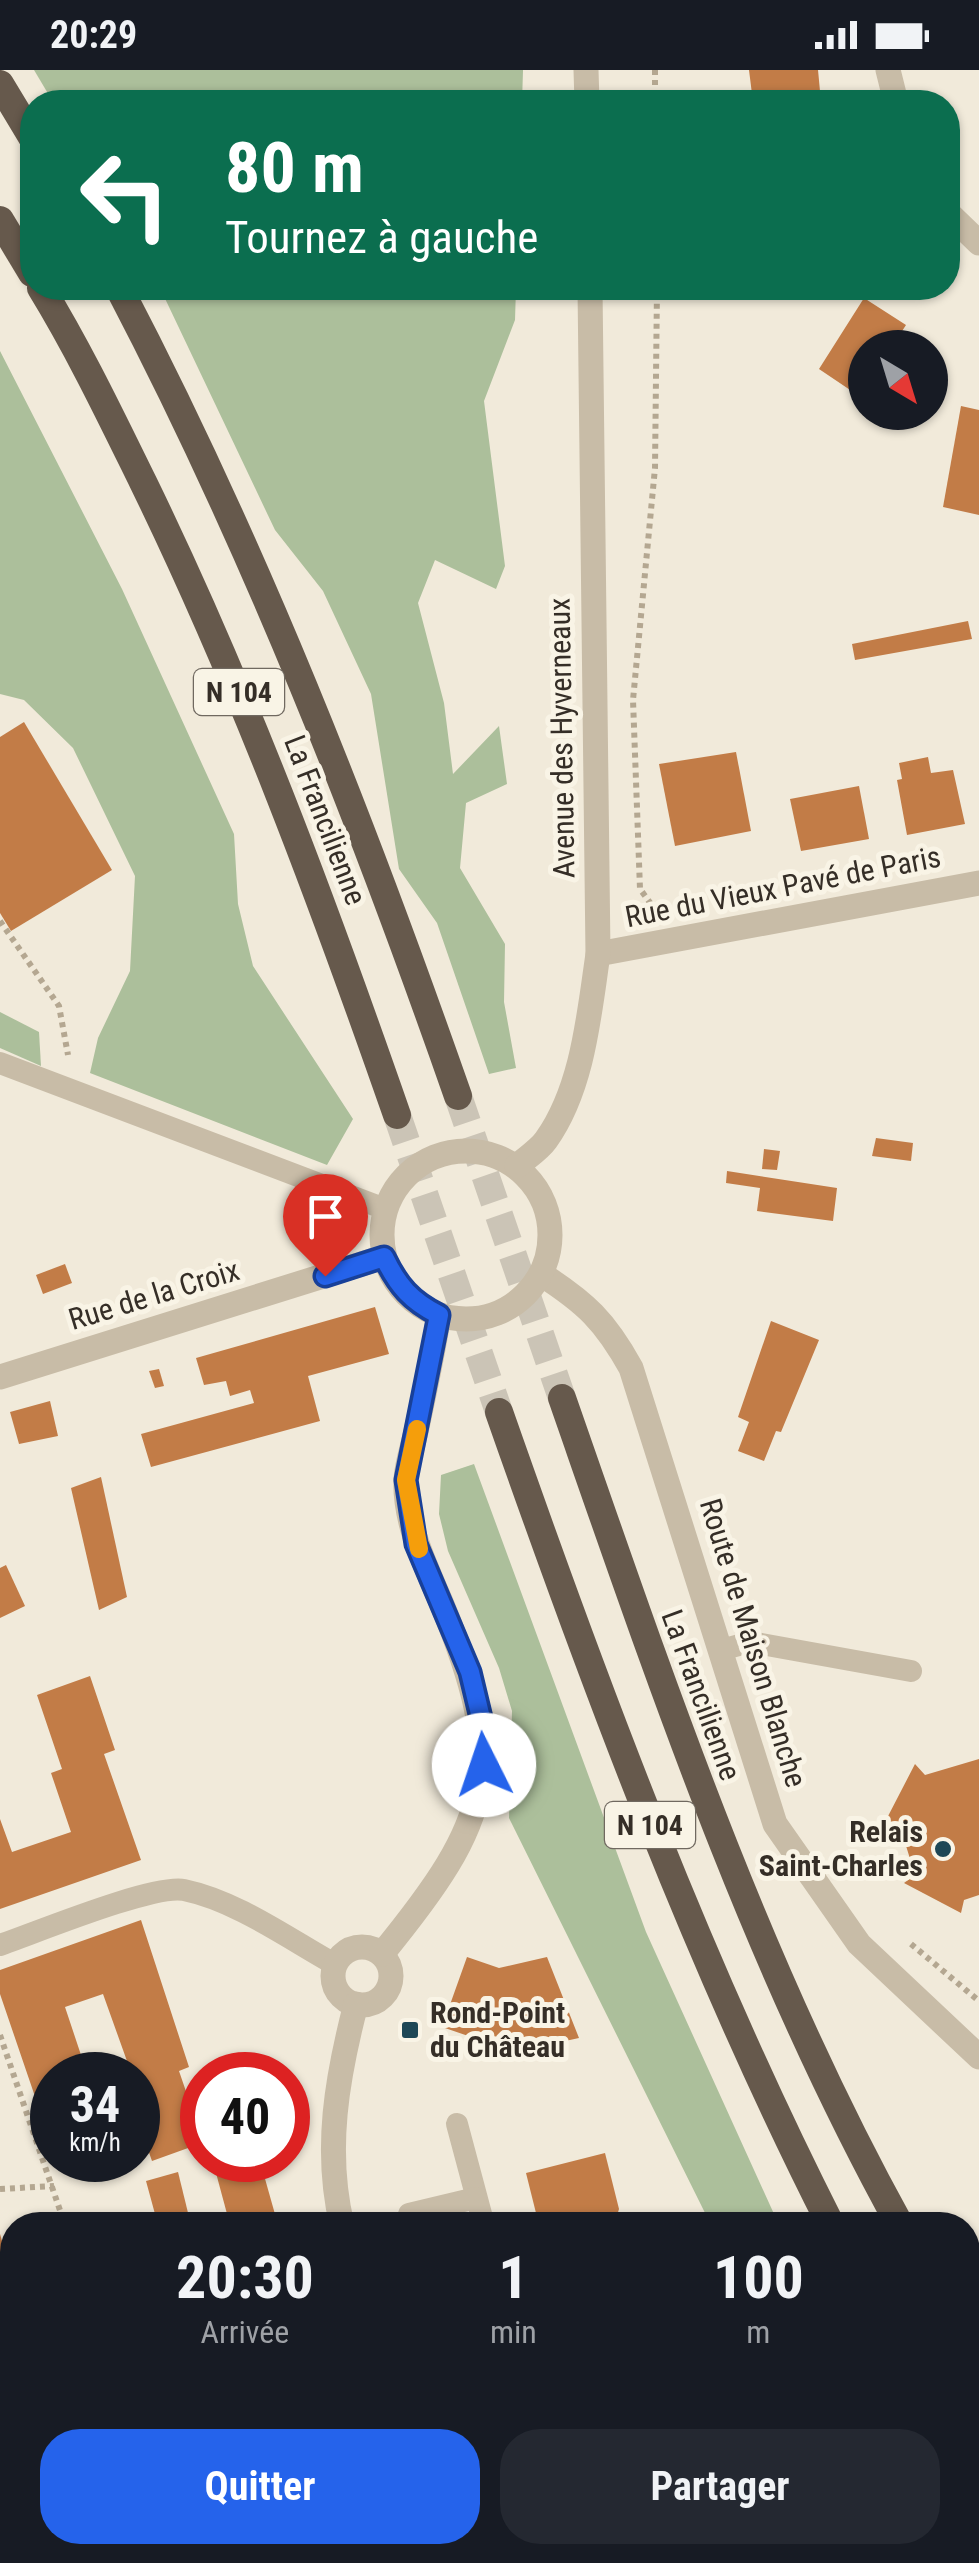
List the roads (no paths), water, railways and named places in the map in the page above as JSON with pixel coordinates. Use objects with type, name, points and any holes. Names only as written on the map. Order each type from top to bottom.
[{"type":"highway","points":[[0,84],[20,116]]},
{"type":"highway","points":[[0,220],[20,254]]},
{"type":"highway","name":"La Francilienne","points":[[47,300],[187,573],[243,700],[323,902],[397,1115]]},
{"type":"highway","name":"La Francilienne","points":[[125,300],[174,394],[304,680],[382,879],[458,1096]]},
{"type":"highway","name":"La Francilienne","points":[[562,1398],[705,1802],[799,2026],[893,2212]]},
{"type":"highway","name":"N 104","points":[[499,1412],[651,1825],[744,2048],[825,2212]]},
{"type":"street","points":[[960,225],[979,244]]},
{"type":"street","name":"Avenue des Hyverneaux","points":[[517,1166],[545,1142],[566,1103],[586,1036],[598,954],[590,300]]},
{"type":"street","name":"Rue du Vieux Pavé de Paris","points":[[598,954],[979,882]]},
{"type":"street","points":[[467,1150],[494,1154],[517,1166],[546,1205],[550,1240],[541,1274],[518,1301],[486,1317],[439,1315],[415,1302],[396,1282],[384,1257],[381,1233],[385,1208],[397,1185],[416,1166],[441,1154],[467,1150]]},
{"type":"street","name":"Rue de la Croix","points":[[0,1377],[384,1257]]},
{"type":"street","name":"Route de Maison Blanche","points":[[541,1274],[592,1308],[608,1326],[631,1368],[774,1824],[859,1944],[979,2057]]},
{"type":"street","points":[[382,1954],[444,1878],[461,1844],[484,1765],[481,1718],[470,1672],[416,1544],[406,1480],[439,1315]]},
{"type":"street","points":[[362,1946],[382,1954],[390,1966],[391,1982],[384,1995],[371,2003],[356,2004],[337,1990],[336,1965],[342,1956],[362,1946]]},
{"type":"street","points":[[339,2212],[334,2190],[333,2119],[356,2004]]},
{"type":"lane","points":[[0,1063],[385,1208]]},
{"type":"lane","points":[[721,1650],[750,1642],[911,1671]]},
{"type":"lane","points":[[0,1945],[144,1896],[181,1889],[236,1910],[336,1965]]},
{"type":"lane","points":[[457,2124],[480,2212]]},
{"type":"lane","points":[[417,2212],[476,2198]]},
{"type":"tunnel","points":[[458,1096],[562,1398]]},
{"type":"tunnel","points":[[397,1115],[499,1412]]},
{"type":"place","name":"Relais Saint-Charles","points":[[943,1849]]},
{"type":"place","name":"Rond-Point du Château","points":[[410,2030]]}]
